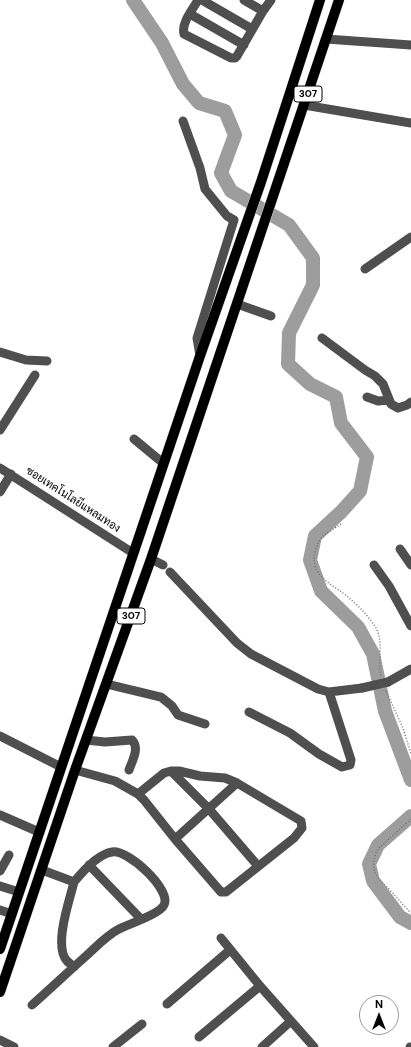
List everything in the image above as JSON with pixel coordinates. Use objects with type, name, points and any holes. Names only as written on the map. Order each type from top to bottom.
[{"type":"main road","name":"307","points":[[0,948],[163,463],[261,182],[320,0]]},
{"type":"main road","name":"307","points":[[0,992],[86,740],[152,558],[339,0]]},
{"type":"main road","points":[[28,866],[42,870]]},
{"type":"street","points":[[198,0],[184,28],[184,34],[231,58],[235,58],[244,45],[252,29],[271,0]]},
{"type":"street","points":[[202,0],[252,29]]},
{"type":"street","points":[[244,0],[263,11]]},
{"type":"street","points":[[190,14],[244,45]]},
{"type":"street","points":[[326,38],[411,45]]},
{"type":"street","points":[[304,105],[411,123]]},
{"type":"street","points":[[183,121],[200,168],[205,189],[227,216],[234,220],[197,338],[200,356]]},
{"type":"street","points":[[365,269],[411,237]]},
{"type":"street","points":[[237,304],[271,316]]},
{"type":"street","points":[[322,338],[375,376],[383,384],[391,404],[398,408],[411,402]]},
{"type":"street","points":[[0,352],[26,360],[48,361]]},
{"type":"street","points":[[0,430],[35,375]]},
{"type":"street","points":[[367,397],[378,401],[389,400]]},
{"type":"street","points":[[134,439],[163,463]]},
{"type":"street","name":"ซอยเทคโนโลยีแหลมทอง","points":[[0,468],[133,553]]},
{"type":"street","points":[[0,492],[10,474]]},
{"type":"street","points":[[400,549],[411,566]]},
{"type":"street","points":[[152,558],[166,568],[224,630],[246,650],[302,680],[329,692],[385,684],[411,669]]},
{"type":"street","points":[[374,565],[389,586],[411,626]]},
{"type":"street","points":[[107,684],[160,697],[172,706],[178,715],[205,724]]},
{"type":"street","points":[[249,712],[290,733],[324,758],[342,767],[347,766],[350,765],[351,760],[329,692]]},
{"type":"street","points":[[0,736],[61,767]]},
{"type":"street","points":[[86,740],[105,742],[132,740],[136,746],[129,770]]},
{"type":"street","points":[[76,770],[115,781],[138,794],[221,892],[226,892],[294,838],[302,828],[301,821],[237,783],[225,778],[200,776],[179,771],[171,771],[164,773],[138,794]]},
{"type":"street","points":[[171,771],[209,809],[258,866]]},
{"type":"street","points":[[175,839],[237,783]]},
{"type":"street","points":[[0,815],[39,832]]},
{"type":"street","points":[[32,1005],[118,930],[156,913],[164,907],[165,903],[163,893],[147,871],[123,853],[116,851],[105,854],[89,865],[74,882],[62,932],[61,945],[66,961],[74,967]]},
{"type":"street","points":[[0,871],[8,855]]},
{"type":"street","points":[[89,865],[141,919]]},
{"type":"street","points":[[42,870],[74,882]]},
{"type":"street","points":[[0,886],[19,892]]},
{"type":"street","points":[[0,910],[12,914]]},
{"type":"street","points":[[221,938],[260,986],[314,1047]]},
{"type":"street","points":[[167,1004],[230,950]]},
{"type":"street","points":[[199,1037],[260,986]]},
{"type":"street","points":[[262,1047],[291,1021]]},
{"type":"street","points":[[113,1047],[142,1024]]},
{"type":"street","points":[[0,1040],[14,1047]]},
{"type":"path","points":[[341,524],[322,537],[316,546],[314,558],[315,568],[329,584],[349,598],[376,628],[380,636],[380,670],[403,728],[411,754]]},
{"type":"path","points":[[411,819],[378,848],[374,867],[375,874],[411,913]]},
{"type":"waterway","points":[[133,0],[162,43],[183,84],[199,103],[225,111],[235,135],[221,173],[231,191],[289,225],[313,258],[313,285],[289,333],[288,364],[310,384],[336,397],[341,423],[367,457],[360,491],[341,512],[315,536],[310,560],[321,591],[358,627],[373,654],[385,711],[411,780]]},
{"type":"waterway","points":[[411,816],[378,845],[369,864],[373,881],[400,917],[411,923]]}]
